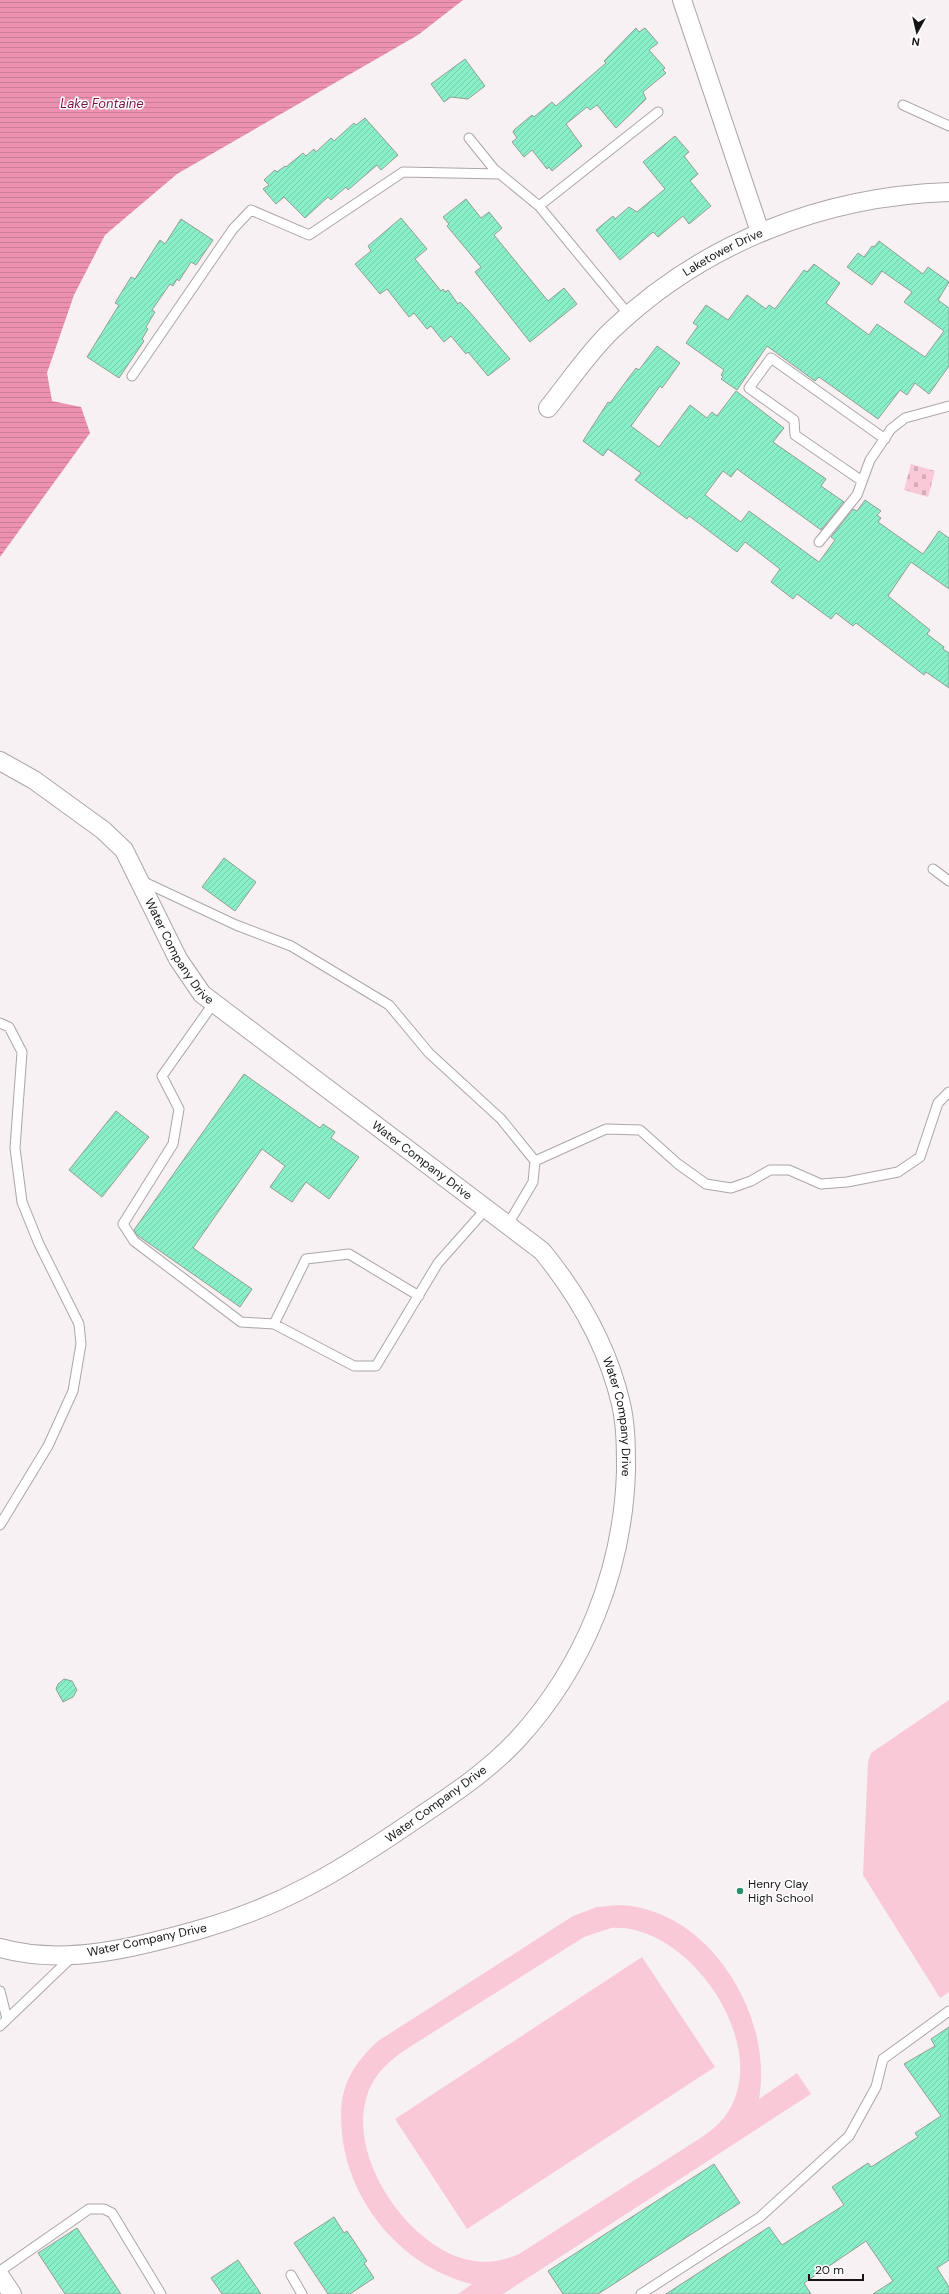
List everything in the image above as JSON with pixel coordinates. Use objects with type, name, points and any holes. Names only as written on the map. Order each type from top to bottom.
[{"type":"street","points":[[682,0],[760,232]]},
{"type":"street","name":"Laketower Drive","points":[[548,408],[590,354],[630,314],[697,265],[738,241],[820,211],[865,201],[949,192]]},
{"type":"street","name":"Water Company Drive","points":[[0,762],[34,780],[103,830],[124,850],[178,960],[192,983],[213,1004],[485,1210],[542,1251],[573,1294],[590,1324],[613,1378],[621,1405],[626,1440],[625,1504],[619,1541],[600,1606],[568,1672],[517,1740],[482,1773],[355,1861],[318,1883],[259,1910],[226,1922],[180,1935],[74,1955],[40,1955],[0,1948]]},
{"type":"street","points":[[0,2276],[9,2293]]},
{"type":"lane","points":[[903,105],[949,126]]},
{"type":"lane","points":[[539,206],[658,112]]},
{"type":"lane","points":[[468,138],[500,174],[539,206],[630,314]]},
{"type":"lane","points":[[132,376],[233,228],[251,210],[309,235],[403,172],[500,174]]},
{"type":"lane","points":[[862,481],[795,436],[794,420],[749,388],[771,358],[885,439]]},
{"type":"lane","points":[[820,542],[857,495],[870,460],[891,429],[905,418],[949,406]]},
{"type":"lane","points":[[933,869],[949,881]]},
{"type":"lane","points":[[140,881],[236,925],[292,946],[389,1005],[429,1052],[500,1119],[535,1161],[533,1182],[507,1226]]},
{"type":"lane","points":[[213,1004],[162,1076],[179,1109],[173,1144],[123,1224],[134,1240],[241,1322],[274,1324],[354,1366],[376,1366],[438,1263],[485,1210]]},
{"type":"lane","points":[[0,1022],[9,1027],[22,1052],[16,1148],[22,1202],[39,1244],[79,1324],[81,1344],[73,1391],[48,1446],[0,1525]]},
{"type":"lane","points":[[535,1161],[606,1129],[640,1130],[678,1164],[706,1184],[731,1188],[751,1181],[770,1170],[790,1170],[821,1184],[847,1182],[898,1172],[920,1157],[938,1103],[949,1092]]},
{"type":"lane","points":[[274,1324],[306,1259],[349,1254],[419,1296]]},
{"type":"lane","points":[[0,2026],[74,1955]]},
{"type":"lane","points":[[0,1990],[7,2019]]},
{"type":"lane","points":[[641,2294],[766,2212],[849,2136],[876,2087],[883,2059],[949,2011]]},
{"type":"lane","points":[[0,2271],[89,2209],[104,2209],[112,2213],[160,2294]]},
{"type":"lane","points":[[291,2275],[302,2294]]},
{"type":"green space","points":[[911,464],[935,471],[928,497],[904,490]]},
{"type":"green space","points":[[949,1700],[949,1992],[940,1998],[863,1875],[868,1762],[871,1753]]},
{"type":"green space","points":[[619,1905],[651,1911],[681,1925],[707,1946],[728,1972],[745,2002],[756,2034],[761,2067],[759,2099],[797,2073],[811,2094],[503,2294],[458,2294],[472,2284],[448,2276],[426,2265],[405,2250],[371,2213],[359,2191],[349,2167],[343,2142],[341,2108],[345,2088],[358,2063],[378,2041],[573,1916],[597,1907]],"holes":[[[611,1928],[638,1931],[664,1942],[688,1961],[709,1984],[726,2011],[736,2040],[740,2068],[736,2095],[727,2114],[718,2124],[702,2137],[519,2254],[501,2260],[482,2262],[469,2260],[446,2252],[425,2237],[405,2218],[388,2196],[374,2171],[366,2146],[363,2120],[367,2096],[377,2075],[387,2064],[405,2050],[584,1937]]]},
{"type":"green space","points":[[642,1957],[715,2067],[467,2229],[395,2119]]},
{"type":"water","name":"Lake Fontaine","points":[[0,0],[463,0],[418,35],[177,174],[105,235],[74,295],[47,373],[52,401],[81,407],[90,433],[0,557]]},
{"type":"building","points":[[636,28],[639,32],[645,28],[658,43],[649,50],[665,68],[663,70],[666,73],[643,92],[646,99],[616,128],[597,105],[590,110],[587,107],[566,124],[582,146],[552,171],[549,167],[547,169],[532,150],[524,157],[512,142],[517,138],[513,132],[514,130],[532,115],[534,117],[552,102],[556,106],[606,63],[604,61]]},
{"type":"building","points":[[465,59],[485,86],[468,99],[451,97],[444,102],[431,84]]},
{"type":"building","points":[[365,118],[398,155],[381,170],[377,165],[348,190],[346,187],[331,200],[328,197],[305,218],[284,197],[276,204],[263,189],[269,185],[264,180],[275,170],[277,172],[285,166],[286,167],[303,153],[306,156],[314,149],[316,152],[331,138],[334,141],[354,123],[356,125]]},
{"type":"building","points":[[675,136],[689,152],[684,156],[698,174],[690,181],[711,206],[689,224],[683,216],[658,237],[653,232],[620,260],[596,230],[613,216],[615,219],[629,207],[637,212],[665,189],[643,162]]},
{"type":"building","points":[[466,199],[481,218],[489,212],[502,228],[494,235],[548,301],[564,288],[577,304],[530,342],[475,272],[481,267],[447,226],[449,224],[443,217]]},
{"type":"building","points":[[401,218],[427,249],[415,259],[441,291],[443,289],[445,292],[448,290],[458,304],[460,302],[468,310],[510,359],[488,376],[468,352],[466,354],[451,336],[444,342],[431,326],[427,329],[414,313],[409,317],[387,289],[380,294],[355,264],[371,251],[368,246]]},
{"type":"building","points":[[181,219],[213,240],[196,265],[191,262],[179,281],[177,279],[173,286],[170,284],[152,310],[155,312],[146,327],[148,329],[142,339],[144,341],[119,378],[87,357],[119,305],[115,303],[131,277],[135,279],[160,240],[165,244]]},
{"type":"building","points":[[879,241],[923,274],[928,267],[949,282],[938,300],[949,308],[949,366],[929,394],[915,383],[907,395],[900,390],[878,419],[819,377],[815,381],[767,346],[737,390],[721,379],[723,377],[721,375],[724,370],[686,343],[698,326],[693,323],[706,305],[728,320],[747,295],[766,309],[769,305],[775,309],[804,270],[807,272],[814,264],[840,283],[826,303],[869,335],[877,324],[925,357],[944,331],[904,302],[912,292],[882,271],[872,285],[847,267],[858,253],[864,257],[872,246],[874,247]]},
{"type":"building","points":[[657,346],[680,363],[662,388],[660,386],[631,426],[659,447],[690,405],[707,418],[712,412],[717,416],[736,391],[784,428],[773,442],[826,479],[821,486],[844,502],[821,530],[737,469],[731,477],[723,471],[705,495],[741,522],[749,511],[819,562],[835,540],[831,537],[853,509],[857,511],[865,500],[881,511],[877,515],[881,518],[878,522],[923,554],[939,531],[949,538],[949,589],[911,562],[888,596],[930,630],[927,634],[944,647],[943,649],[949,653],[949,688],[926,672],[924,675],[856,623],[853,626],[836,613],[831,619],[797,594],[793,599],[771,582],[780,569],[745,542],[737,552],[689,516],[687,519],[635,480],[641,473],[608,449],[603,456],[583,441],[608,402],[610,403],[636,368],[639,370]]},
{"type":"building","points":[[224,858],[256,882],[235,911],[202,887]]},
{"type":"building","points":[[244,1074],[320,1128],[323,1124],[335,1132],[331,1138],[359,1157],[329,1199],[306,1182],[292,1202],[270,1187],[285,1166],[262,1149],[193,1248],[252,1289],[240,1307],[137,1235],[134,1230]]},
{"type":"building","points":[[116,1111],[149,1137],[102,1197],[69,1170]]},
{"type":"building","points":[[64,1679],[72,1681],[77,1690],[73,1697],[63,1702],[56,1689],[58,1684]]},
{"type":"building","points":[[949,2027],[949,2260],[937,2268],[949,2287],[949,2294],[873,2294],[893,2281],[866,2241],[804,2283],[811,2294],[666,2294],[769,2227],[782,2245],[844,2205],[832,2187],[868,2163],[871,2167],[918,2137],[915,2133],[941,2116],[904,2064],[935,2046],[931,2039]]},
{"type":"building","points":[[714,2164],[740,2203],[598,2294],[563,2294],[548,2271]]},
{"type":"building","points":[[334,2217],[344,2233],[347,2231],[367,2261],[364,2263],[374,2278],[350,2294],[328,2294],[294,2243]]},
{"type":"building","points":[[77,2228],[121,2294],[65,2294],[38,2253]]},
{"type":"building","points":[[238,2260],[261,2294],[222,2294],[211,2278]]},
{"type":"place","name":"Henry Clay High School","points":[[740,1891]]}]
